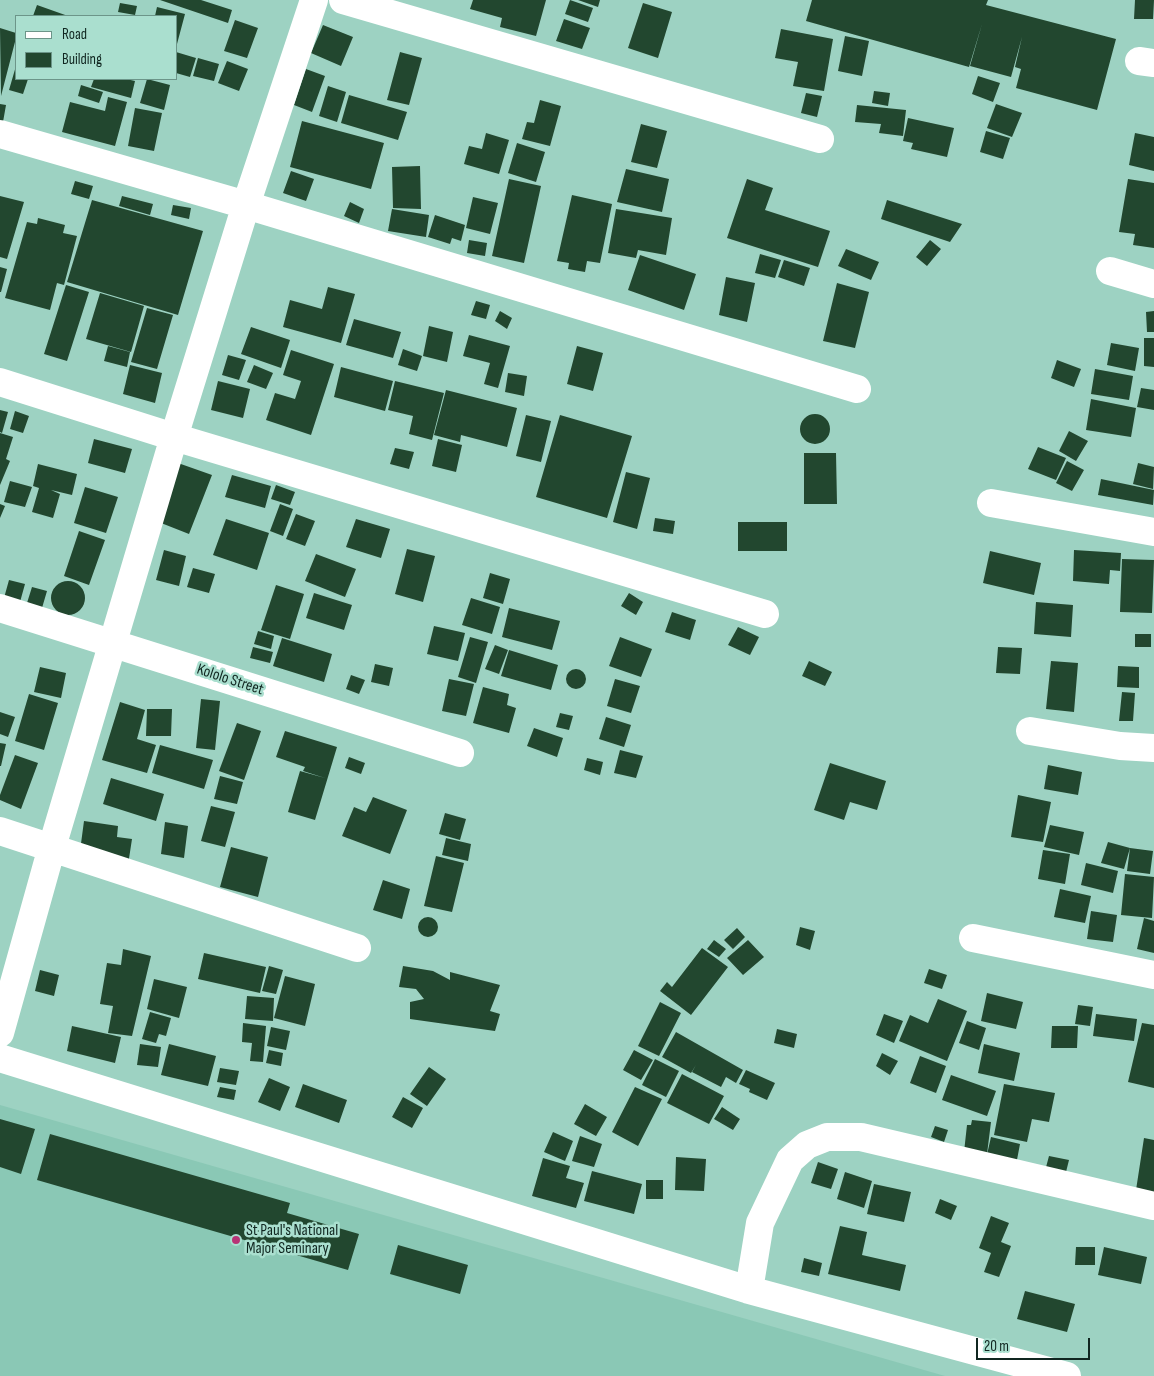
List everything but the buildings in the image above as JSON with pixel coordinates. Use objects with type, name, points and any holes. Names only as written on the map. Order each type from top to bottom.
[{"type":"street","points":[[0,1033],[52,847],[174,436],[246,205],[314,0]]},
{"type":"street","points":[[343,0],[820,139]]},
{"type":"street","points":[[0,134],[246,205],[857,389]]},
{"type":"street","points":[[1110,271],[1154,284]]},
{"type":"street","points":[[0,382],[765,614]]},
{"type":"street","points":[[991,503],[1154,532]]},
{"type":"street","name":"Kololo Street","points":[[0,608],[460,753]]},
{"type":"street","points":[[1030,731],[1120,746],[1154,748]]},
{"type":"street","points":[[0,831],[357,948]]},
{"type":"street","points":[[973,938],[1154,975]]},
{"type":"street","points":[[0,1058],[749,1290],[1068,1376]]},
{"type":"street","points":[[749,1290],[760,1223],[790,1160],[807,1145],[827,1137],[861,1137],[1154,1206]]},
{"type":"shaded area","name":"St Paul's National Major Seminary","points":[[0,1105],[945,1376],[0,1376]]},
{"type":"place","name":"St Paul's National Major Seminary","points":[[236,1240]]}]
